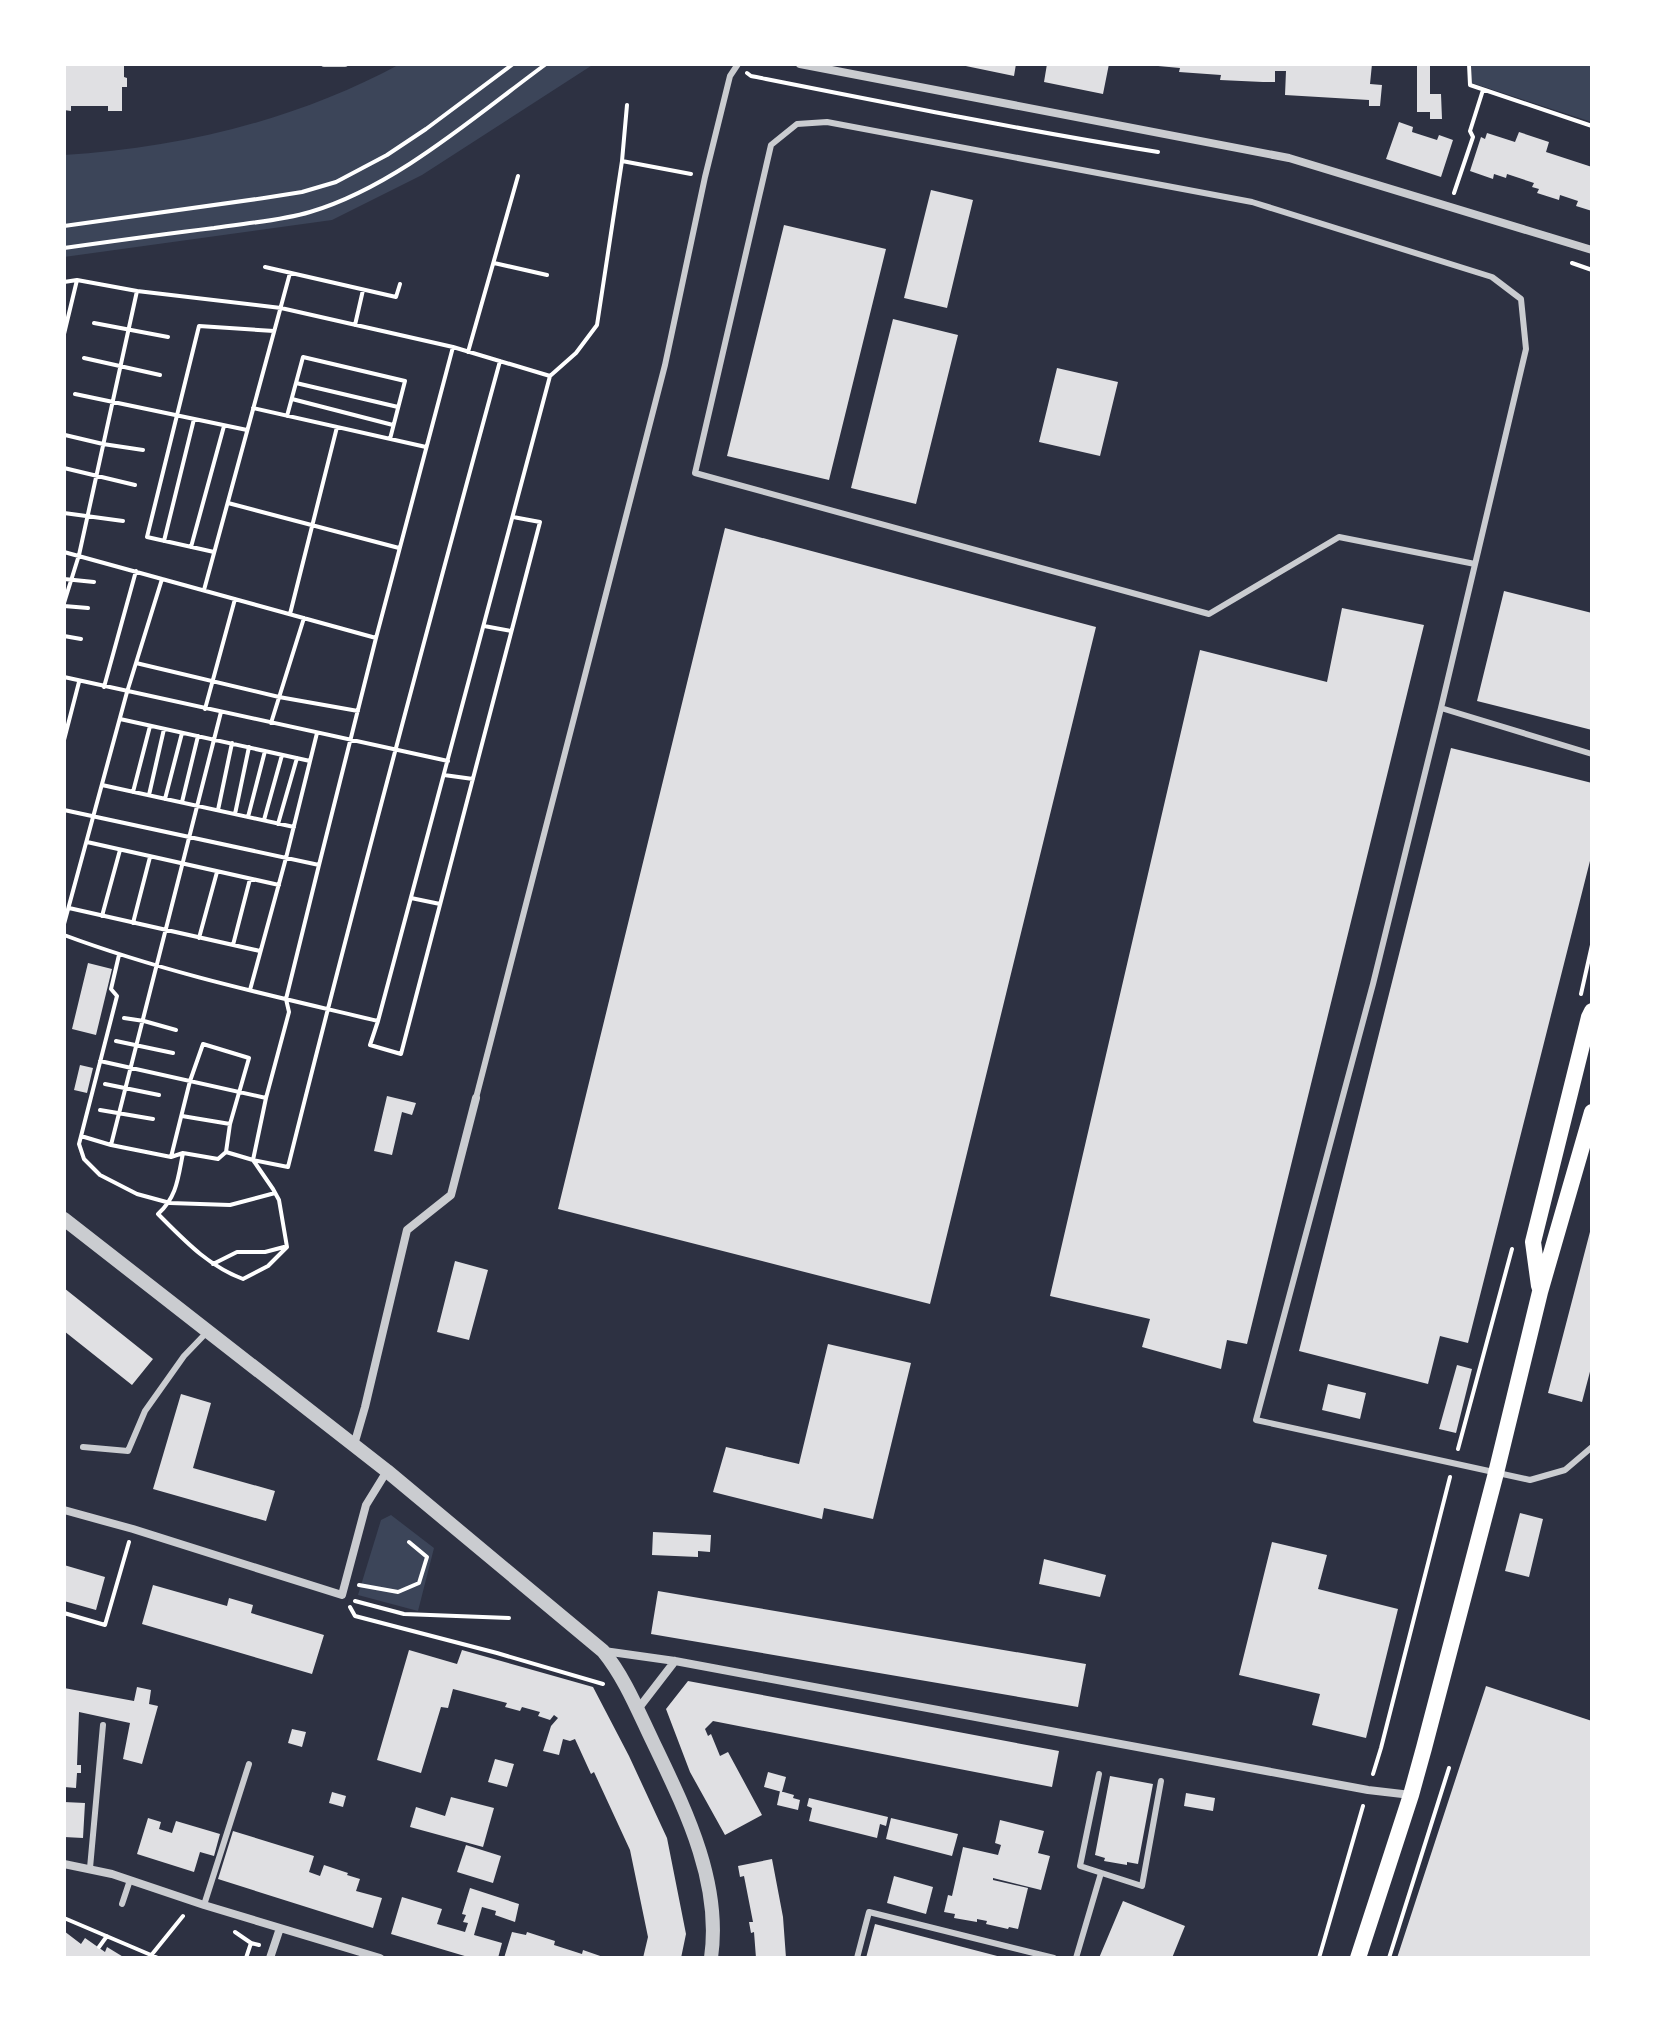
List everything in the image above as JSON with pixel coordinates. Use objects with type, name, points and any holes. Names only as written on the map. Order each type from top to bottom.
[{"type":"main road","points":[[1540,1292],[1533,1242],[1567,1099],[1592,1011]]},
{"type":"main road","points":[[1358,1958],[1411,1795],[1540,1292],[1592,1112]]},
{"type":"street","points":[[800,64],[1289,158],[1592,250]]},
{"type":"street","points":[[353,1446],[407,1230],[451,1195],[476,1098]]},
{"type":"street","points":[[64,1219],[387,1471],[603,1651],[621,1676],[638,1709],[683,1806],[699,1850],[710,1894],[714,1939],[711,1958]]},
{"type":"street","points":[[64,1510],[342,1595],[366,1505],[387,1471]]},
{"type":"street","points":[[603,1651],[675,1661],[1368,1790],[1411,1795]]},
{"type":"street","points":[[638,1709],[675,1661]]},
{"type":"street","points":[[64,1864],[90,1868],[380,1958]]},
{"type":"street","points":[[270,1958],[280,1928]]},
{"type":"lane","points":[[324,64],[345,64]]},
{"type":"lane","points":[[476,1098],[665,365],[730,76],[737,65]]},
{"type":"lane","points":[[1475,564],[1339,537],[1209,614],[695,473],[771,145],[797,124],[827,122],[1252,202],[1492,277],[1521,299],[1526,349],[1441,708],[1373,984],[1256,1420],[1530,1480],[1565,1470],[1592,1447]]},
{"type":"lane","points":[[1441,708],[1592,754]]},
{"type":"lane","points":[[83,1447],[128,1451],[145,1411],[184,1356],[208,1331]]},
{"type":"lane","points":[[90,1868],[103,1725]]},
{"type":"lane","points":[[204,1905],[249,1764]]},
{"type":"lane","points":[[1099,1774],[1080,1866],[1142,1886],[1161,1781]]},
{"type":"lane","points":[[1076,1958],[1101,1873]]},
{"type":"lane","points":[[122,1904],[130,1880]]},
{"type":"lane","points":[[857,1958],[869,1912],[1054,1958]]},
{"type":"path","points":[[64,226],[302,192],[336,182],[387,155],[426,129],[513,64]]},
{"type":"path","points":[[64,248],[265,221],[331,204],[383,179],[429,150],[546,64]]},
{"type":"path","points":[[1469,64],[1470,85],[1592,126]]},
{"type":"path","points":[[737,65],[751,76],[1163,153]]},
{"type":"path","points":[[1450,207],[1473,137],[1470,131],[1483,90]]},
{"type":"path","points":[[513,517],[540,522],[401,1054],[370,1045],[550,376],[576,353],[597,325],[622,161],[627,105]]},
{"type":"path","points":[[622,161],[705,177]]},
{"type":"path","points":[[468,352],[518,176]]},
{"type":"path","points":[[1563,260],[1592,270]]},
{"type":"path","points":[[494,263],[547,275]]},
{"type":"path","points":[[265,267],[396,297],[400,284]]},
{"type":"path","points":[[204,590],[290,273]]},
{"type":"path","points":[[64,282],[77,280],[137,291],[281,308],[453,347],[550,376]]},
{"type":"path","points":[[64,334],[77,280]]},
{"type":"path","points":[[355,325],[363,290]]},
{"type":"path","points":[[88,608],[64,605],[79,555],[137,291]]},
{"type":"path","points":[[94,323],[168,337]]},
{"type":"path","points":[[214,552],[147,537],[199,326],[274,331]]},
{"type":"path","points":[[287,1247],[279,1200],[253,1160],[289,1012],[286,999],[399,548],[453,347]]},
{"type":"path","points":[[287,416],[303,357],[405,381],[390,439]]},
{"type":"path","points":[[84,358],[160,375]]},
{"type":"path","points":[[226,1152],[288,1167],[395,750],[500,361]]},
{"type":"path","points":[[296,383],[398,407]]},
{"type":"path","points":[[75,394],[247,430]]},
{"type":"path","points":[[292,399],[393,425]]},
{"type":"path","points":[[253,408],[426,447]]},
{"type":"path","points":[[164,541],[194,419]]},
{"type":"path","points":[[191,547],[224,426]]},
{"type":"path","points":[[290,614],[337,427]]},
{"type":"path","points":[[65,435],[143,450]]},
{"type":"path","points":[[64,468],[135,485]]},
{"type":"path","points":[[228,503],[399,548]]},
{"type":"path","points":[[64,513],[123,521]]},
{"type":"path","points":[[64,552],[376,638]]},
{"type":"path","points":[[104,687],[136,571]]},
{"type":"path","points":[[64,579],[94,582]]},
{"type":"path","points":[[64,924],[127,692],[162,579]]},
{"type":"path","points":[[205,709],[235,599]]},
{"type":"path","points":[[271,723],[304,618]]},
{"type":"path","points":[[484,626],[511,631]]},
{"type":"path","points":[[64,636],[81,639]]},
{"type":"path","points":[[136,663],[279,697],[358,711]]},
{"type":"path","points":[[64,677],[448,761]]},
{"type":"path","points":[[64,740],[79,682]]},
{"type":"path","points":[[111,1145],[221,712]]},
{"type":"path","points":[[120,719],[310,761]]},
{"type":"path","points":[[133,792],[150,726]]},
{"type":"path","points":[[149,795],[164,729]]},
{"type":"path","points":[[165,799],[182,733]]},
{"type":"path","points":[[250,990],[317,733]]},
{"type":"path","points":[[182,802],[198,736]]},
{"type":"path","points":[[218,810],[232,743]]},
{"type":"path","points":[[235,814],[249,747]]},
{"type":"path","points":[[248,817],[265,751]]},
{"type":"path","points":[[264,820],[282,755]]},
{"type":"path","points":[[278,824],[297,758]]},
{"type":"path","points":[[444,775],[473,779]]},
{"type":"path","points":[[102,785],[294,827]]},
{"type":"path","points":[[64,810],[319,865]]},
{"type":"path","points":[[87,842],[279,885]]},
{"type":"path","points":[[102,916],[120,850]]},
{"type":"path","points":[[133,923],[150,857]]},
{"type":"path","points":[[199,938],[217,872]]},
{"type":"path","points":[[233,945],[250,879]]},
{"type":"path","points":[[411,898],[440,904]]},
{"type":"path","points":[[69,908],[260,951]]},
{"type":"path","points":[[64,935],[119,955],[378,1021]]},
{"type":"path","points":[[1580,996],[1592,945]]},
{"type":"path","points":[[119,955],[111,989],[117,996],[79,1144],[84,1159],[100,1175],[137,1194],[170,1203],[230,1205],[275,1193]]},
{"type":"path","points":[[124,1018],[176,1030]]},
{"type":"path","points":[[116,1041],[173,1053]]},
{"type":"path","points":[[81,1136],[171,1157],[183,1153],[218,1159],[226,1152],[230,1124],[249,1058],[203,1044],[190,1081],[171,1157]]},
{"type":"path","points":[[100,1061],[266,1098]]},
{"type":"path","points":[[105,1084],[159,1095]]},
{"type":"path","points":[[100,1110],[153,1119]]},
{"type":"path","points":[[182,1116],[230,1124]]},
{"type":"path","points":[[183,1153],[170,1203],[158,1214],[188,1246],[223,1271],[243,1279],[268,1266],[287,1247]]},
{"type":"path","points":[[1319,1958],[1381,1748],[1515,1236]]},
{"type":"path","points":[[213,1264],[237,1252],[265,1252],[287,1247]]},
{"type":"path","points":[[64,1613],[105,1625],[133,1529]]},
{"type":"path","points":[[345,1582],[398,1592],[419,1583],[427,1557],[409,1542]]},
{"type":"path","points":[[342,1595],[359,1603],[404,1614],[509,1618]]},
{"type":"path","points":[[342,1595],[355,1616],[497,1653],[601,1685],[621,1676]]},
{"type":"path","points":[[1389,1958],[1449,1768]]},
{"type":"path","points":[[64,1918],[153,1957],[185,1914]]},
{"type":"path","points":[[99,1947],[107,1936]]},
{"type":"path","points":[[246,1958],[251,1943]]},
{"type":"shaded area","points":[[400,64],[594,64],[422,175],[332,220],[64,257],[64,155],[151,146],[237,128],[320,101]]},
{"type":"shaded area","points":[[1472,64],[1592,64],[1592,122],[1472,83]]},
{"type":"shaded area","points":[[391,1515],[434,1548],[418,1611],[358,1595],[381,1520]]},
{"type":"building","points":[[64,64],[124,64],[127,87],[122,87],[122,111],[108,111],[108,106],[71,106],[71,111],[64,110]]},
{"type":"building","points":[[962,64],[1016,64],[1014,76]]},
{"type":"building","points":[[1047,64],[1109,64],[1103,94],[1044,82]]},
{"type":"building","points":[[1158,64],[1372,64],[1370,84],[1382,85],[1380,106],[1369,106],[1369,100],[1285,95],[1286,71],[1275,71],[1275,82],[1220,80],[1221,75],[1179,72],[1180,68]]},
{"type":"building","points":[[1417,64],[1430,64],[1430,94],[1441,94],[1442,119],[1430,119],[1430,112],[1417,112]]},
{"type":"building","points":[[1399,122],[1413,127],[1412,132],[1437,140],[1439,135],[1453,140],[1441,177],[1386,159]]},
{"type":"building","points":[[1519,132],[1549,142],[1546,152],[1592,167],[1592,211],[1576,206],[1578,201],[1560,195],[1559,200],[1537,193],[1539,189],[1532,187],[1534,183],[1507,174],[1506,178],[1494,174],[1493,179],[1470,171],[1481,137],[1485,139],[1487,133],[1515,142]]},
{"type":"building","points":[[931,190],[973,200],[947,308],[904,298]]},
{"type":"building","points":[[784,225],[886,249],[829,480],[727,456]]},
{"type":"building","points":[[893,319],[958,335],[916,504],[851,488]]},
{"type":"building","points":[[1057,368],[1118,382],[1100,456],[1039,442]]},
{"type":"building","points":[[725,528],[1096,627],[930,1304],[558,1209]]},
{"type":"building","points":[[1504,591],[1592,613],[1592,730],[1477,701]]},
{"type":"building","points":[[1342,608],[1424,625],[1247,1344],[1227,1340],[1221,1369],[1142,1347],[1150,1319],[1050,1296],[1200,650],[1327,682]]},
{"type":"building","points":[[1451,748],[1592,783],[1592,853],[1468,1343],[1440,1336],[1428,1384],[1299,1351]]},
{"type":"building","points":[[88,963],[112,969],[96,1035],[72,1029]]},
{"type":"building","points":[[80,1065],[93,1068],[87,1093],[74,1090]]},
{"type":"building","points":[[387,1096],[416,1103],[412,1115],[402,1112],[392,1155],[374,1151]]},
{"type":"building","points":[[1591,1228],[1592,1364],[1582,1402],[1548,1393]]},
{"type":"building","points":[[455,1261],[488,1270],[469,1340],[437,1332]]},
{"type":"building","points":[[64,1288],[153,1359],[132,1385],[64,1331]]},
{"type":"building","points":[[828,1344],[911,1363],[873,1519],[824,1508],[822,1519],[713,1492],[726,1447],[799,1464]]},
{"type":"building","points":[[1457,1365],[1472,1369],[1456,1433],[1439,1429]]},
{"type":"building","points":[[1328,1384],[1366,1393],[1360,1419],[1322,1410]]},
{"type":"building","points":[[181,1394],[211,1403],[193,1468],[275,1491],[266,1521],[153,1489]]},
{"type":"building","points":[[1520,1513],[1543,1519],[1529,1577],[1505,1571]]},
{"type":"building","points":[[653,1532],[711,1535],[710,1552],[698,1551],[698,1557],[652,1555]]},
{"type":"building","points":[[1272,1542],[1327,1555],[1318,1589],[1398,1609],[1366,1738],[1312,1725],[1320,1694],[1239,1675]]},
{"type":"building","points":[[1044,1559],[1106,1575],[1100,1597],[1039,1584]]},
{"type":"building","points":[[64,1565],[105,1577],[96,1610],[64,1601]]},
{"type":"building","points":[[153,1585],[227,1606],[229,1598],[253,1605],[251,1613],[324,1635],[312,1674],[142,1624]]},
{"type":"building","points":[[658,1591],[1086,1664],[1078,1707],[651,1634]]},
{"type":"building","points":[[409,1650],[457,1664],[462,1650],[593,1687],[667,1838],[686,1934],[681,1958],[643,1958],[648,1937],[630,1850],[575,1739],[563,1739],[559,1755],[543,1751],[551,1726],[558,1718],[554,1715],[550,1720],[538,1716],[540,1712],[522,1707],[520,1711],[505,1707],[507,1703],[453,1689],[448,1708],[441,1707],[421,1773],[377,1760]]},
{"type":"building","points":[[688,1681],[1059,1751],[1052,1787],[713,1721],[705,1729],[708,1736],[711,1734],[720,1756],[728,1752],[762,1815],[725,1835],[690,1772],[666,1709]]},
{"type":"building","points":[[1486,1686],[1592,1721],[1592,1958],[1397,1958]]},
{"type":"building","points":[[137,1687],[151,1690],[149,1704],[158,1706],[142,1764],[123,1759],[130,1723],[79,1712],[77,1765],[81,1765],[81,1773],[77,1773],[76,1788],[64,1787],[64,1688],[134,1701]]},
{"type":"building","points":[[292,1729],[306,1732],[302,1747],[288,1743]]},
{"type":"building","points":[[495,1759],[514,1764],[507,1787],[488,1782]]},
{"type":"building","points":[[768,1772],[786,1777],[782,1792],[764,1787]]},
{"type":"building","points":[[1110,1776],[1153,1784],[1138,1864],[1104,1861],[1105,1858],[1095,1855]]},
{"type":"building","points":[[780,1791],[800,1800],[798,1810],[777,1805]]},
{"type":"building","points":[[332,1792],[346,1796],[343,1807],[329,1803]]},
{"type":"building","points":[[1186,1793],[1215,1798],[1213,1811],[1184,1806]]},
{"type":"building","points":[[451,1797],[494,1808],[483,1847],[410,1827],[416,1807],[445,1816]]},
{"type":"building","points":[[809,1798],[888,1817],[886,1826],[880,1824],[877,1838],[809,1821],[812,1808],[807,1806]]},
{"type":"building","points":[[64,1802],[85,1803],[83,1838],[64,1837]]},
{"type":"building","points":[[148,1818],[161,1822],[159,1829],[172,1833],[176,1821],[220,1834],[214,1856],[200,1852],[194,1872],[137,1854]]},
{"type":"building","points":[[891,1818],[958,1834],[952,1856],[886,1839]]},
{"type":"building","points":[[1000,1820],[1044,1831],[1038,1853],[1050,1856],[1041,1890],[993,1878],[1028,1888],[1018,1929],[986,1924],[987,1921],[977,1919],[977,1922],[954,1918],[955,1914],[944,1912],[948,1895],[952,1896],[963,1847],[998,1855],[1001,1845],[995,1843]]},
{"type":"building","points":[[233,1831],[314,1856],[309,1872],[320,1876],[324,1865],[360,1879],[356,1891],[382,1898],[373,1928],[218,1879]]},
{"type":"building","points":[[466,1845],[501,1856],[493,1883],[457,1872]]},
{"type":"building","points":[[772,1859],[783,1917],[786,1958],[756,1958],[744,1876],[740,1877],[738,1866]]},
{"type":"building","points":[[894,1876],[933,1887],[926,1914],[887,1903]]},
{"type":"building","points":[[470,1888],[519,1904],[515,1922],[482,1907],[474,1935],[502,1943],[498,1958],[466,1958],[391,1934],[402,1897],[442,1909],[437,1924],[465,1932],[468,1923],[463,1922],[466,1915],[462,1914]]},
{"type":"building","points":[[1123,1901],[1185,1926],[1172,1958],[1099,1958]]},
{"type":"building","points":[[875,1924],[1001,1957],[1001,1958],[866,1958]]},
{"type":"building","points":[[64,1931],[81,1944],[85,1938],[105,1952],[107,1947],[125,1958],[64,1958]]},
{"type":"building","points":[[512,1932],[526,1935],[527,1932],[555,1941],[554,1945],[606,1958],[504,1958]]}]
